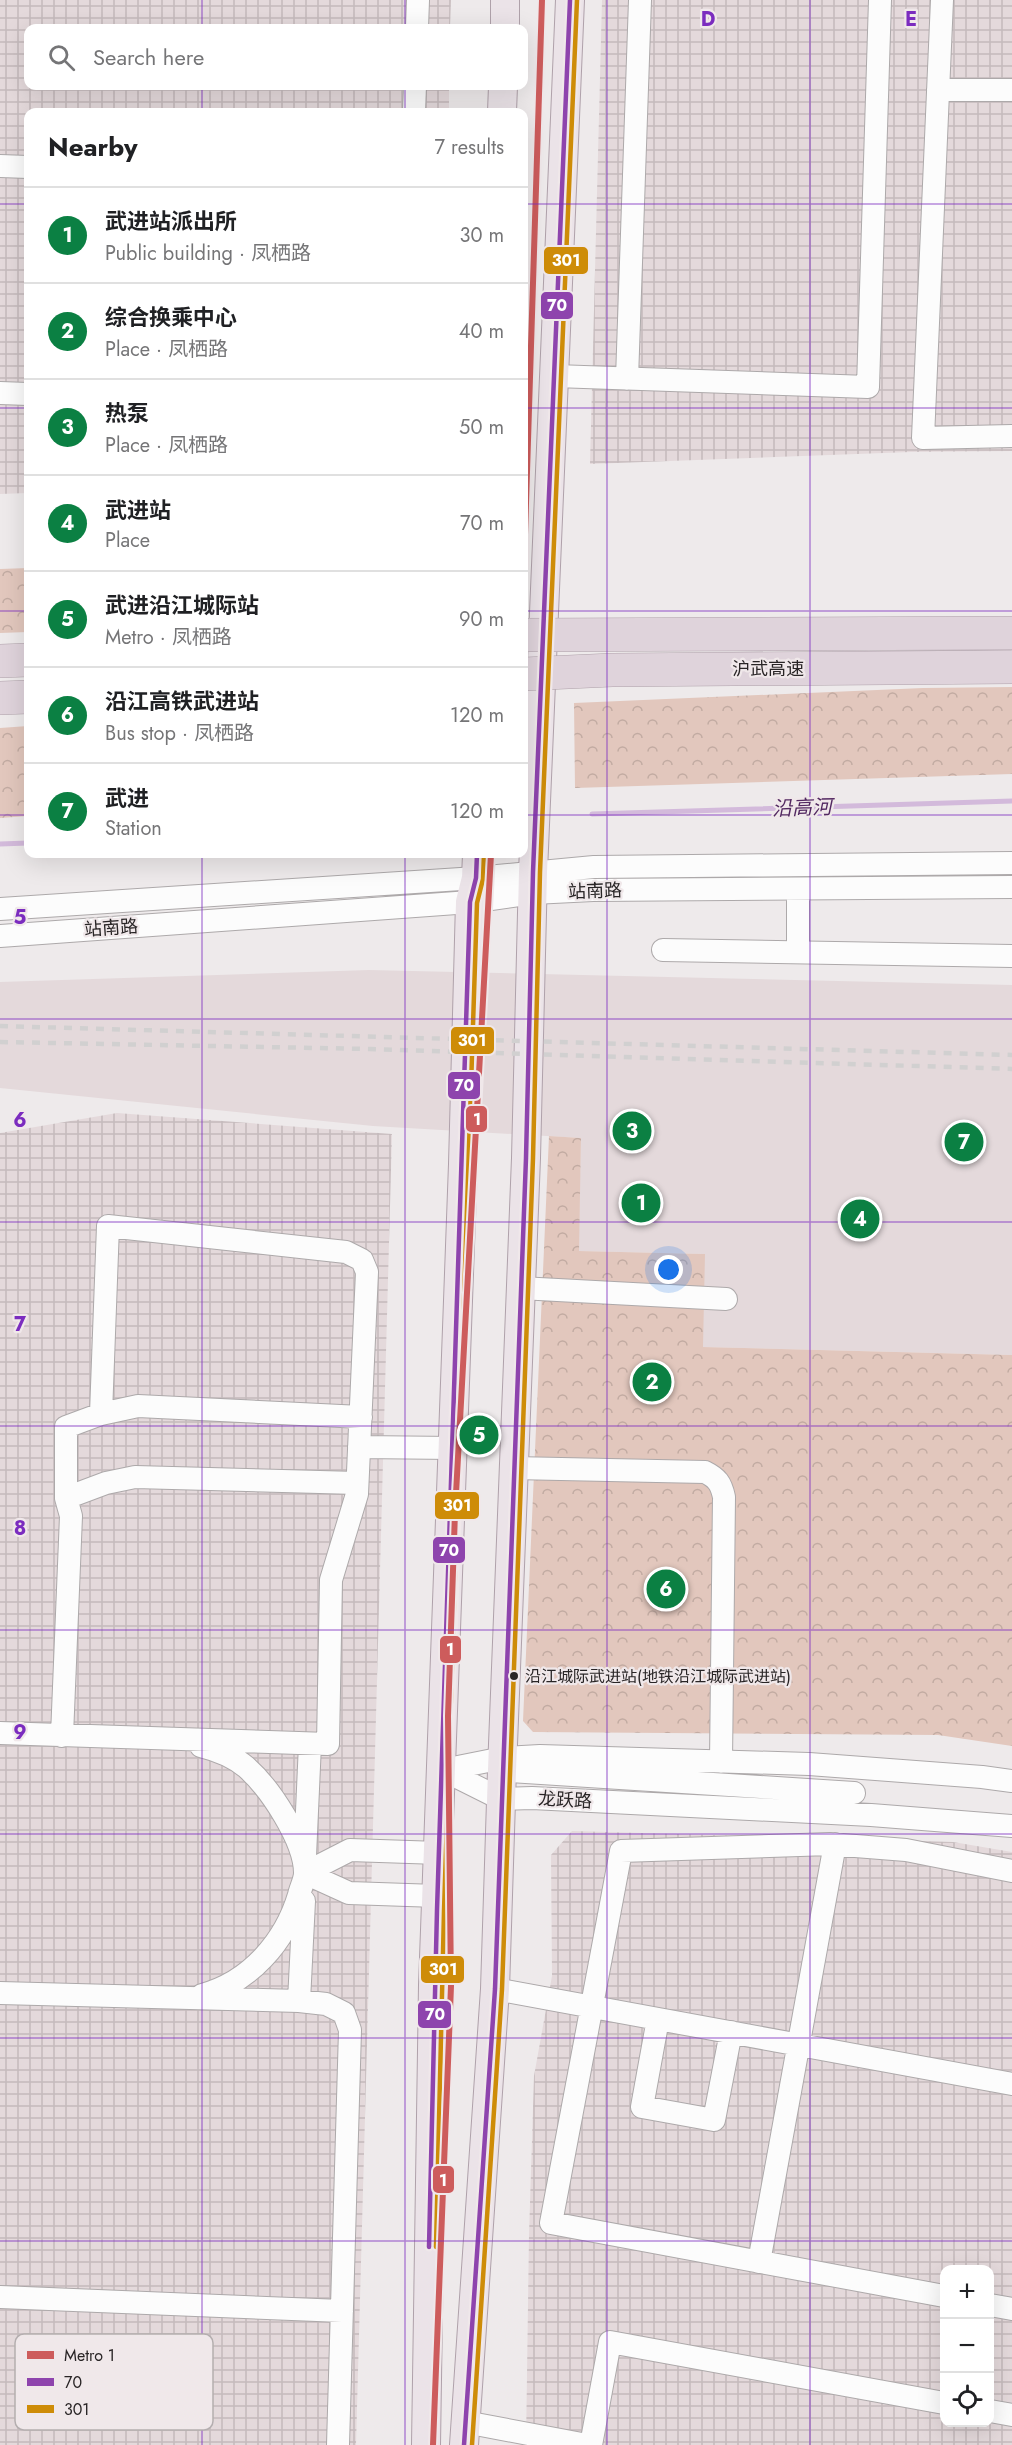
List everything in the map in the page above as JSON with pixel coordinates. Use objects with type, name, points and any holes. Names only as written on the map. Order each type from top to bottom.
[{"type":"highway","name":"沪武高速","points":[[528,636],[1012,633]]},
{"type":"highway","points":[[0,661],[24,660]]},
{"type":"highway","name":"沪武高速","points":[[528,674],[612,670],[1012,668]]},
{"type":"highway","points":[[0,698],[24,697]]},
{"type":"main road","points":[[505,24],[506,0]]},
{"type":"main road","points":[[465,2434],[495,1989],[533,882],[570,0]]},
{"type":"main road","points":[[502,108],[503,90]]},
{"type":"main road","points":[[426,2445],[433,1997],[474,878]]},
{"type":"street","points":[[417,24],[418,0]]},
{"type":"street","points":[[627,379],[640,0]]},
{"type":"street","points":[[555,376],[868,387],[880,0]]},
{"type":"street","points":[[942,0],[923,438],[1012,436]]},
{"type":"street","points":[[414,108],[415,90]]},
{"type":"street","points":[[938,90],[1012,90]]},
{"type":"street","points":[[0,166],[24,167]]},
{"type":"street","points":[[0,393],[24,394]]},
{"type":"street","name":"站南路","points":[[533,882],[594,867],[1012,863]]},
{"type":"street","name":"站南路","points":[[0,936],[474,878]]},
{"type":"street","name":"站南路","points":[[0,909],[474,878],[533,882],[593,890],[1012,887]]},
{"type":"street","points":[[798,889],[798,952]]},
{"type":"street","points":[[663,950],[1012,956]]},
{"type":"street","points":[[0,1733],[328,1744],[331,1580],[357,1494],[367,1272],[362,1260],[346,1252],[108,1226],[101,1414]]},
{"type":"street","points":[[520,1288],[726,1299]]},
{"type":"street","points":[[62,1736],[71,1516],[66,1498],[66,1427],[101,1414],[138,1406],[360,1417]]},
{"type":"street","points":[[359,1447],[453,1448]]},
{"type":"street","points":[[513,1468],[705,1472],[716,1478],[722,1487],[724,1497],[721,1762]]},
{"type":"street","points":[[66,1498],[106,1483],[135,1477],[357,1483]]},
{"type":"street","points":[[178,1739],[217,1750],[246,1767],[277,1802],[296,1837],[305,1873],[295,1907],[282,1936],[254,1968],[222,1989],[186,1999]]},
{"type":"street","points":[[299,2001],[310,1744]]},
{"type":"street","points":[[443,1770],[502,1764],[540,1756],[809,1764],[1012,1781]]},
{"type":"street","points":[[502,1764],[854,1793]]},
{"type":"street","name":"龙跃路","points":[[443,1770],[501,1799],[532,1798],[871,1815],[1012,1826]]},
{"type":"street","points":[[940,2295],[551,2223],[621,1851],[835,1844],[906,1850],[1012,1871]]},
{"type":"street","points":[[759,2262],[835,1844]]},
{"type":"street","points":[[305,1873],[350,1850],[439,1853]]},
{"type":"street","points":[[305,1873],[349,1893],[437,1896]]},
{"type":"street","points":[[495,1989],[1012,2084]]},
{"type":"street","points":[[0,1993],[299,2001],[326,2004],[344,2013],[350,2030],[338,2445]]},
{"type":"street","points":[[658,2019],[642,2107],[663,2111],[714,2120],[730,2032]]},
{"type":"street","points":[[0,2298],[342,2311]]},
{"type":"street","points":[[994,2306],[1012,2309]]},
{"type":"street","points":[[465,2434],[589,2445],[610,2342],[940,2402]]},
{"type":"street","points":[[994,2412],[1012,2415]]},
{"type":"shaded area","points":[[0,0],[451,0],[450,24],[24,24],[24,90],[449,90],[449,108],[24,108],[24,493],[0,494]]},
{"type":"shaded area","points":[[602,0],[1012,0],[1012,451],[911,452],[590,464]]},
{"type":"shaded area","points":[[369,970],[1012,985],[1012,1355],[702,1347],[704,1254],[578,1251],[581,1138],[373,1126],[0,1088],[0,982]]},
{"type":"shaded area","points":[[117,1113],[392,1134],[356,2445],[0,2445],[0,1133]]},
{"type":"shaded area","points":[[572,1831],[953,1842],[1012,1852],[1012,2445],[526,2445],[534,2076],[552,1976],[551,1855]]},
{"type":"green space","points":[[24,568],[24,632],[0,633],[0,569]]},
{"type":"green space","points":[[1012,687],[1012,774],[575,788],[574,703],[923,688]]},
{"type":"green space","points":[[24,726],[24,816],[0,818],[0,728]]},
{"type":"green space","points":[[549,1136],[581,1138],[579,1251],[705,1254],[703,1347],[1012,1355],[1012,1746],[938,1735],[533,1732],[523,1721]]},
{"type":"waterway","name":"沿高河","points":[[592,814],[1012,801]]},
{"type":"waterway","name":"沿高河","points":[[0,844],[24,843]]},
{"type":"railway","points":[[0,1026],[1012,1055]]},
{"type":"railway","points":[[0,1042],[370,1049],[1012,1069]]},
{"type":"metro line","name":"1","points":[[528,440],[542,0]]},
{"type":"metro line","name":"1","points":[[433,2445],[451,1986],[448,1716],[455,1512],[491,858]]},
{"type":"transit line","name":"70","points":[[464,2445],[495,1989],[526,1158],[533,872],[570,0]]},
{"type":"transit line","name":"301","points":[[472,2445],[502,1989],[533,1158],[540,872],[577,0]]},
{"type":"transit line","name":"70","points":[[429,2247],[437,1910],[470,902],[476,878],[477,858]]},
{"type":"transit line","name":"301","points":[[436,2247],[444,1911],[477,903],[483,879],[484,858]]},
{"type":"place","name":"热泵","points":[[632,1131]]},
{"type":"place","name":"武进","points":[[964,1142]]},
{"type":"place","name":"武进站派出所","points":[[641,1203]]},
{"type":"place","name":"武进站","points":[[860,1219]]},
{"type":"place","name":"综合换乘中心","points":[[652,1382]]},
{"type":"place","name":"武进沿江城际站","points":[[479,1435]]},
{"type":"place","name":"沿江高铁武进站","points":[[666,1589]]},
{"type":"place","name":"沿江城际武进站(地铁沿江城际武进站)","points":[[514,1676]]}]
